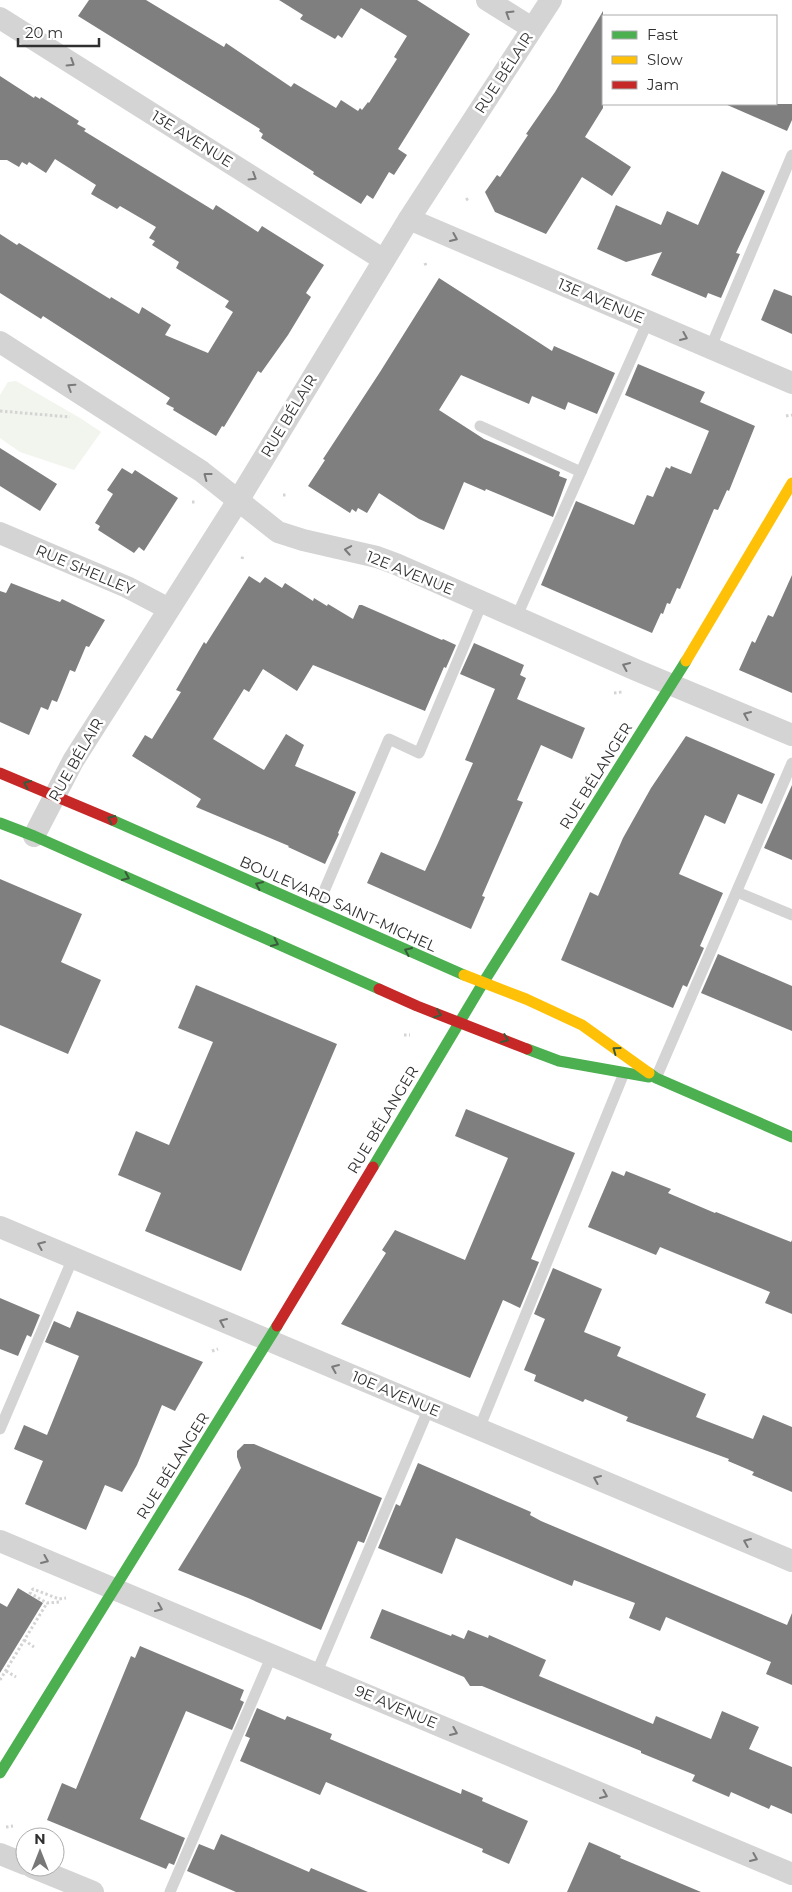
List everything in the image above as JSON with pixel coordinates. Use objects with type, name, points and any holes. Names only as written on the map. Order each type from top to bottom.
[{"type":"main road","name":"RUE BÉLANGER","points":[[0,1773],[268,1341],[483,983],[672,684],[792,484]]},
{"type":"main road","name":"BOULEVARD SAINT-MICHEL","points":[[0,773],[452,971],[526,999],[582,1025],[656,1078],[792,1137]]},
{"type":"main road","name":"BOULEVARD SAINT-MICHEL","points":[[0,823],[34,836],[417,1006],[559,1061],[656,1078]]},
{"type":"street","points":[[486,0],[532,28]]},
{"type":"street","name":"RUE BÉLAIR","points":[[34,836],[73,761],[239,499],[409,219],[551,0]]},
{"type":"street","name":"13E AVENUE","points":[[0,18],[384,260]]},
{"type":"street","name":"13E AVENUE","points":[[409,219],[792,383]]},
{"type":"street","name":"12E AVENUE","points":[[2,348],[201,471],[239,499],[278,532],[377,557],[482,604],[792,735]]},
{"type":"street","name":"RUE SHELLEY","points":[[0,534],[127,587],[169,609]]},
{"type":"street","name":"10E AVENUE","points":[[0,1227],[792,1561]]},
{"type":"street","name":"9E AVENUE","points":[[0,1541],[792,1874]]},
{"type":"street","points":[[0,1854],[15,1860]]},
{"type":"street","points":[[56,1877],[93,1892]]},
{"type":"lane","points":[[710,349],[792,155]]},
{"type":"lane","points":[[516,618],[648,321]]},
{"type":"lane","points":[[480,426],[581,472]]},
{"type":"lane","points":[[316,910],[389,739],[419,753],[482,604]]},
{"type":"lane","points":[[656,1078],[792,763]]},
{"type":"lane","points":[[737,892],[792,915]]},
{"type":"lane","points":[[479,1429],[624,1073]]},
{"type":"lane","points":[[0,1429],[73,1258]]},
{"type":"lane","points":[[316,1674],[429,1408]]},
{"type":"lane","points":[[170,1892],[272,1655]]},
{"type":"path","points":[[0,411],[71,417]]},
{"type":"path","points":[[786,416],[792,415]]},
{"type":"path","points":[[614,693],[622,692]]},
{"type":"path","points":[[404,1035],[410,1035]]},
{"type":"path","points":[[212,1350],[218,1349]]},
{"type":"path","points":[[59,1602],[47,1604],[30,1593],[33,1589],[59,1599],[66,1598]]},
{"type":"path","points":[[0,1680],[47,1604]]},
{"type":"path","points":[[24,1640],[34,1647]]},
{"type":"path","points":[[6,1671],[16,1677]]},
{"type":"path","points":[[6,1827],[13,1826]]},
{"type":"shaded area","points":[[16,381],[101,432],[74,470],[20,452],[0,438],[0,395],[8,382]]},
{"type":"building","points":[[89,0],[146,0],[224,47],[226,43],[291,87],[294,83],[336,108],[341,100],[358,111],[360,108],[362,110],[369,103],[397,59],[394,57],[407,36],[361,8],[342,38],[338,35],[335,39],[300,19],[303,15],[279,0],[417,0],[470,34],[398,149],[407,155],[394,175],[389,172],[373,199],[367,195],[361,204],[261,138],[263,134],[259,131],[260,129],[78,16]]},
{"type":"building","points":[[603,11],[603,108],[585,137],[631,167],[612,196],[582,177],[546,234],[495,212],[485,192],[497,175],[500,177],[528,135],[526,134],[555,92]]},
{"type":"building","points":[[0,76],[34,98],[35,96],[40,99],[41,97],[79,121],[77,124],[86,129],[84,131],[213,210],[216,205],[258,232],[262,226],[324,265],[306,293],[311,297],[288,335],[261,373],[258,371],[224,427],[222,426],[216,436],[173,410],[174,408],[166,404],[170,398],[43,316],[41,319],[0,293],[0,234],[17,245],[19,243],[110,299],[111,297],[139,314],[142,307],[171,325],[165,335],[208,353],[233,312],[225,307],[229,301],[176,268],[179,262],[152,245],[155,241],[149,238],[156,227],[120,206],[117,209],[91,194],[96,185],[55,159],[46,173],[29,162],[27,165],[22,162],[19,167],[7,160],[0,160]]},
{"type":"building","points":[[792,104],[792,120],[787,131],[727,105]]},
{"type":"building","points":[[722,171],[765,191],[736,253],[740,254],[721,298],[708,293],[706,298],[651,275],[662,252],[626,262],[597,249],[616,205],[661,225],[667,211],[698,225]]},
{"type":"building","points":[[439,278],[552,351],[554,346],[615,373],[597,414],[568,402],[565,410],[532,396],[529,404],[461,375],[439,410],[484,439],[560,472],[559,476],[567,479],[553,517],[486,489],[485,491],[464,482],[444,530],[419,519],[379,493],[367,513],[358,508],[356,512],[352,509],[350,513],[308,486],[325,460],[323,459]]},
{"type":"building","points":[[774,289],[792,296],[792,334],[761,320]]},
{"type":"building","points":[[638,364],[705,392],[700,402],[755,426],[729,491],[727,490],[718,510],[714,509],[680,589],[677,588],[670,604],[667,603],[652,633],[541,585],[576,501],[634,525],[647,495],[653,497],[666,467],[670,469],[671,466],[691,474],[709,431],[625,395]]},
{"type":"building","points":[[0,448],[57,484],[40,511],[0,486]]},
{"type":"building","points":[[122,468],[132,474],[135,470],[178,498],[144,551],[139,547],[134,553],[98,530],[100,526],[95,523],[113,494],[107,490]]},
{"type":"building","points":[[792,575],[792,693],[739,670],[752,641],[755,643],[768,615],[773,617]]},
{"type":"building","points":[[249,576],[260,583],[265,577],[282,588],[285,583],[313,601],[314,598],[327,606],[328,604],[353,619],[359,605],[362,605],[456,645],[446,668],[444,667],[425,711],[313,665],[297,691],[263,669],[249,692],[244,689],[213,739],[264,770],[286,734],[304,745],[295,766],[356,792],[325,864],[289,846],[196,807],[201,799],[132,756],[145,735],[152,739],[181,692],[176,690],[204,642],[206,644]]},
{"type":"building","points":[[11,583],[60,602],[62,599],[105,620],[89,647],[86,646],[75,672],[70,670],[57,702],[52,700],[48,710],[41,707],[29,735],[0,722],[0,591],[6,593]]},
{"type":"building","points":[[474,643],[524,665],[520,675],[526,678],[517,699],[585,728],[572,759],[541,745],[517,800],[523,802],[482,896],[485,897],[471,929],[367,883],[381,852],[425,871],[438,843],[473,763],[465,760],[495,689],[460,674]]},
{"type":"building","points":[[686,736],[775,774],[762,804],[738,794],[725,824],[705,815],[679,874],[723,893],[700,946],[704,948],[687,987],[683,985],[673,1008],[561,960],[590,892],[598,896],[623,838],[651,788]]},
{"type":"building","points":[[792,785],[792,860],[764,848]]},
{"type":"building","points":[[0,879],[82,914],[61,962],[101,980],[68,1054],[0,1025]]},
{"type":"building","points":[[718,954],[792,986],[792,1031],[701,993]]},
{"type":"building","points":[[196,985],[337,1044],[241,1271],[145,1231],[161,1193],[118,1175],[136,1131],[169,1145],[213,1042],[178,1028]]},
{"type":"building","points":[[466,1109],[575,1153],[531,1259],[539,1262],[520,1308],[503,1300],[470,1378],[341,1324],[386,1253],[382,1250],[395,1230],[465,1260],[508,1158],[455,1136]]},
{"type":"building","points":[[612,1171],[624,1176],[626,1171],[671,1189],[668,1193],[715,1213],[791,1242],[792,1240],[792,1314],[765,1303],[770,1292],[660,1247],[656,1255],[588,1227]]},
{"type":"building","points":[[553,1268],[602,1289],[584,1332],[621,1347],[617,1356],[706,1394],[696,1417],[753,1439],[763,1415],[792,1427],[792,1492],[752,1475],[754,1472],[728,1461],[729,1459],[626,1421],[628,1417],[585,1399],[583,1402],[534,1381],[536,1375],[524,1370],[545,1319],[534,1314]]},
{"type":"building","points":[[0,1298],[40,1315],[31,1337],[27,1335],[18,1356],[0,1349]]},
{"type":"building","points":[[77,1311],[203,1362],[175,1411],[162,1405],[137,1465],[122,1492],[105,1485],[86,1530],[25,1504],[43,1461],[14,1449],[24,1425],[47,1435],[79,1356],[45,1342],[54,1321],[70,1328]]},
{"type":"building","points":[[244,1444],[254,1444],[382,1498],[364,1543],[358,1541],[321,1630],[178,1570],[241,1468],[237,1451]]},
{"type":"building","points":[[418,1463],[531,1512],[530,1515],[541,1521],[787,1625],[792,1613],[792,1685],[766,1674],[771,1662],[666,1617],[660,1631],[629,1618],[635,1603],[574,1580],[572,1586],[456,1538],[442,1574],[378,1548],[396,1504],[400,1506]]},
{"type":"building","points":[[18,1588],[43,1603],[0,1673],[0,1603],[7,1607]]},
{"type":"building","points":[[382,1609],[451,1636],[452,1634],[464,1639],[468,1630],[488,1638],[489,1635],[546,1660],[539,1676],[653,1724],[656,1716],[711,1739],[722,1711],[759,1727],[749,1749],[792,1767],[792,1814],[771,1805],[769,1809],[731,1792],[729,1797],[692,1781],[695,1775],[641,1753],[641,1751],[482,1686],[470,1686],[464,1677],[370,1638]]},
{"type":"building","points":[[140,1646],[244,1690],[240,1700],[244,1702],[232,1730],[186,1711],[140,1819],[185,1838],[174,1865],[169,1863],[166,1869],[47,1820],[62,1783],[76,1789],[131,1656],[135,1658]]},
{"type":"building","points":[[257,1708],[285,1720],[287,1716],[332,1734],[330,1739],[461,1794],[462,1789],[483,1798],[482,1801],[528,1821],[509,1864],[482,1852],[483,1849],[326,1782],[320,1795],[240,1761],[250,1738],[245,1736]]},
{"type":"building","points":[[221,1834],[309,1872],[311,1868],[368,1892],[236,1892],[187,1871],[199,1844],[214,1850]]},
{"type":"building","points":[[589,1842],[621,1856],[620,1858],[701,1892],[567,1892]]},
{"type":"traffic: fast","points":[[373,1167],[483,983],[686,661]]},
{"type":"traffic: fast","points":[[112,820],[464,975]]},
{"type":"traffic: fast","points":[[0,823],[34,836],[379,989]]},
{"type":"traffic: fast","points":[[527,1049],[559,1061],[649,1077]]},
{"type":"traffic: fast","points":[[649,1073],[656,1078],[792,1137]]},
{"type":"traffic: fast","points":[[0,1773],[277,1326]]},
{"type":"traffic: slow","points":[[686,661],[792,483]]},
{"type":"traffic: slow","points":[[464,975],[526,999],[582,1025],[649,1073]]},
{"type":"traffic: jam","points":[[0,773],[112,820]]},
{"type":"traffic: jam","points":[[379,989],[527,1049]]},
{"type":"traffic: jam","points":[[277,1326],[373,1167]]}]
